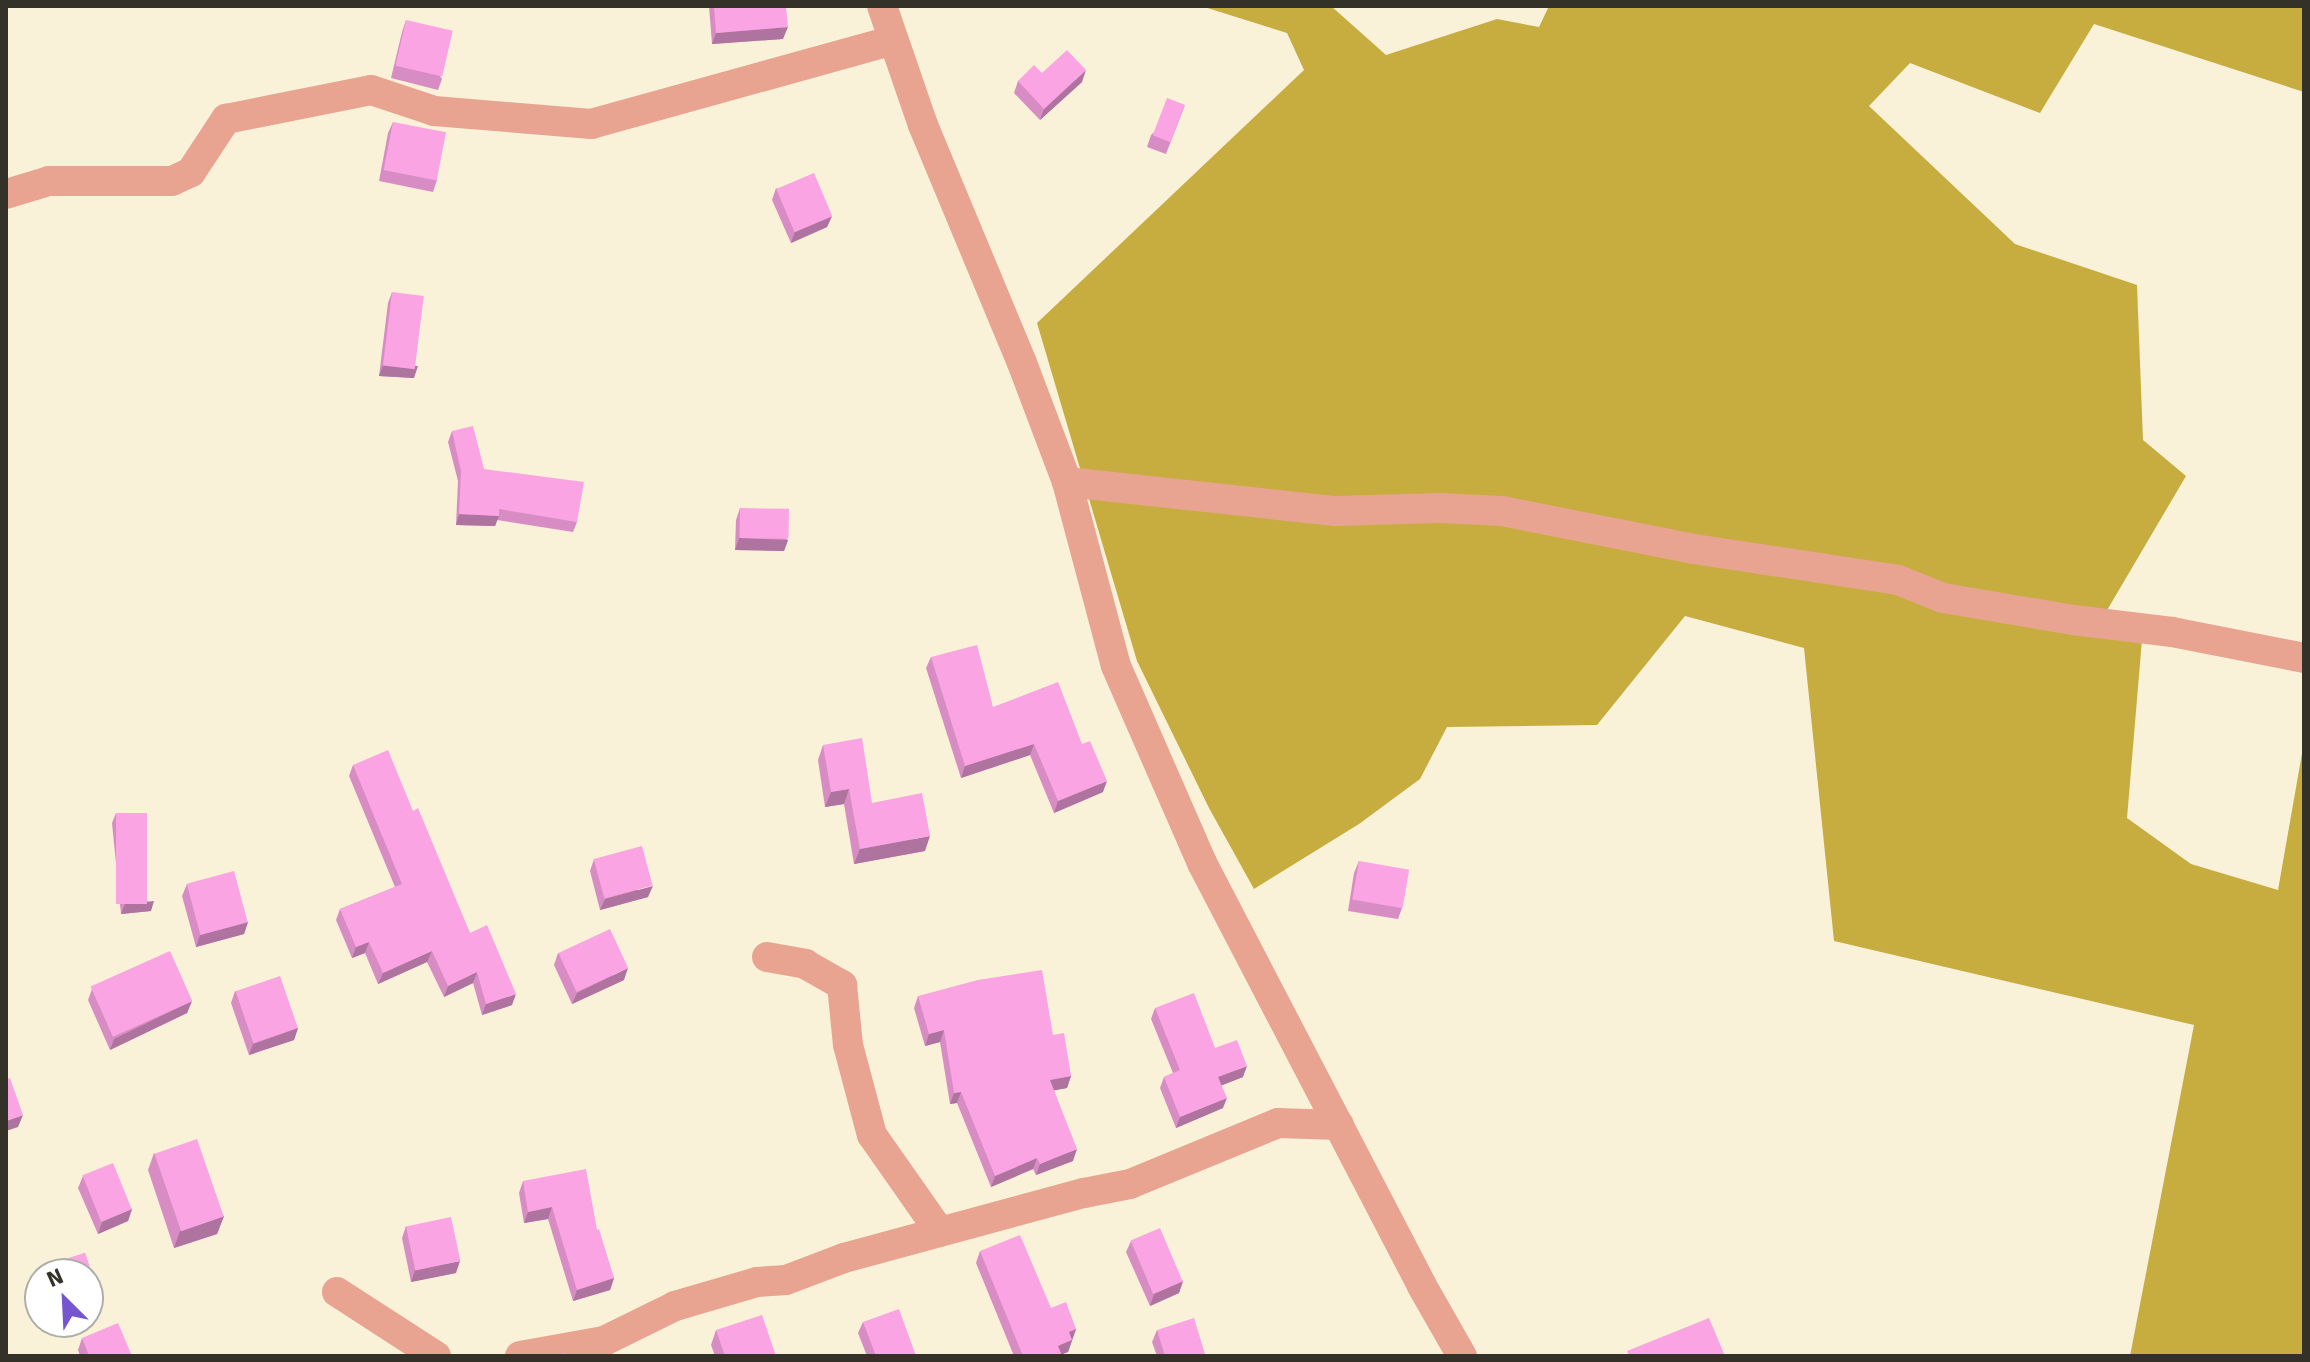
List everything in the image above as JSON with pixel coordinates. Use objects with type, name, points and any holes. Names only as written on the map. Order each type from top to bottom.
[{"type":"street","points":[[882,6],[923,125],[1022,363],[1067,482],[1116,666],[1202,863],[1462,1356]]},
{"type":"street","points":[[6,194],[49,181],[172,181],[191,172],[226,119],[371,90],[434,111],[591,124],[893,40]]},
{"type":"street","points":[[1067,482],[1335,511],[1441,508],[1502,511],[1694,549],[1898,580],[1943,598],[2172,632],[2304,658]]},
{"type":"street","points":[[767,957],[805,964],[842,985],[848,1045],[872,1135],[940,1232]]},
{"type":"street","points":[[1278,1123],[1312,1076]]},
{"type":"street","points":[[520,1356],[604,1341],[675,1306],[757,1282],[786,1280],[844,1258],[1130,1184],[1278,1123],[1339,1125]]},
{"type":"street","points":[[337,1292],[436,1356]]},
{"type":"shaded area","points":[[1201,6],[1331,6],[1386,55],[1497,19],[1539,27],[1549,6],[2304,6],[2304,92],[2094,24],[2040,113],[1910,63],[1869,106],[2015,244],[2137,285],[2143,440],[2186,476],[2106,612],[2142,640],[2127,818],[2191,864],[2278,890],[2304,742],[2304,1356],[2130,1356],[2194,1025],[1834,941],[1804,648],[1685,616],[1597,725],[1447,727],[1420,779],[1359,824],[1254,889],[1209,808],[1137,661],[1037,323],[1304,70],[1287,33]]},
{"type":"building","points":[[714,6],[786,6],[788,27],[716,33]]},
{"type":"building","points":[[406,20],[453,31],[442,77],[395,66]]},
{"type":"building","points":[[1067,50],[1086,70],[1044,109],[1018,81],[1034,65],[1042,73]]},
{"type":"building","points":[[1167,98],[1185,105],[1170,142],[1153,135]]},
{"type":"building","points":[[393,122],[446,132],[437,180],[384,170]]},
{"type":"building","points":[[814,173],[832,216],[795,232],[776,189]]},
{"type":"building","points":[[392,292],[424,296],[415,369],[383,365]]},
{"type":"building","points":[[473,426],[484,469],[584,482],[577,522],[499,509],[499,516],[459,514],[461,471],[452,431]]},
{"type":"building","points":[[740,508],[789,509],[788,539],[739,538]]},
{"type":"building","points":[[977,645],[993,707],[1058,682],[1082,744],[1090,741],[1107,781],[1058,801],[1034,744],[965,766],[931,657]]},
{"type":"building","points":[[862,738],[872,803],[922,793],[930,836],[860,849],[849,789],[831,792],[823,745]]},
{"type":"building","points":[[388,750],[413,811],[418,808],[470,933],[487,925],[516,994],[486,1004],[477,972],[448,986],[432,951],[383,973],[369,942],[356,947],[340,909],[402,884],[353,765]]},
{"type":"building","points":[[116,813],[147,813],[147,904],[116,904]]},
{"type":"building","points":[[642,846],[653,886],[604,899],[594,859]]},
{"type":"building","points":[[1359,861],[1409,870],[1402,908],[1352,899]]},
{"type":"building","points":[[234,871],[248,922],[200,935],[187,884]]},
{"type":"building","points":[[610,929],[628,968],[577,992],[558,953]]},
{"type":"building","points":[[170,951],[192,1001],[113,1037],[91,986]]},
{"type":"building","points":[[1042,970],[1053,1035],[1064,1033],[1071,1076],[1050,1080],[1077,1149],[1040,1164],[1037,1158],[995,1176],[961,1092],[954,1093],[944,1030],[929,1034],[918,996],[978,980]]},
{"type":"building","points":[[280,976],[298,1028],[253,1043],[236,991]]},
{"type":"building","points":[[1194,993],[1215,1048],[1237,1040],[1247,1066],[1218,1077],[1227,1098],[1180,1117],[1164,1077],[1180,1070],[1155,1008]]},
{"type":"building","points":[[10,1078],[23,1115],[6,1121],[6,1080]]},
{"type":"building","points":[[197,1139],[224,1217],[181,1231],[154,1154]]},
{"type":"building","points":[[113,1163],[132,1209],[101,1222],[82,1175]]},
{"type":"building","points":[[586,1169],[597,1230],[614,1278],[577,1290],[552,1207],[528,1212],[523,1181]]},
{"type":"building","points":[[451,1217],[460,1261],[415,1271],[406,1227]]},
{"type":"building","points":[[1160,1228],[1183,1281],[1153,1294],[1131,1241]]},
{"type":"building","points":[[1020,1235],[1051,1308],[1066,1302],[1076,1329],[1069,1332],[1072,1340],[1058,1346],[1062,1356],[1023,1356],[980,1251]]},
{"type":"building","points":[[85,1253],[87,1258],[69,1258]]},
{"type":"building","points":[[899,1309],[916,1356],[876,1356],[863,1322]]},
{"type":"building","points":[[762,1315],[776,1356],[725,1356],[716,1330]]},
{"type":"building","points":[[1194,1318],[1205,1354],[1165,1356],[1157,1330]]},
{"type":"building","points":[[1709,1318],[1725,1356],[1629,1356],[1627,1351]]},
{"type":"building","points":[[118,1323],[132,1356],[89,1356],[82,1338],[104,1338],[104,1329]]}]
